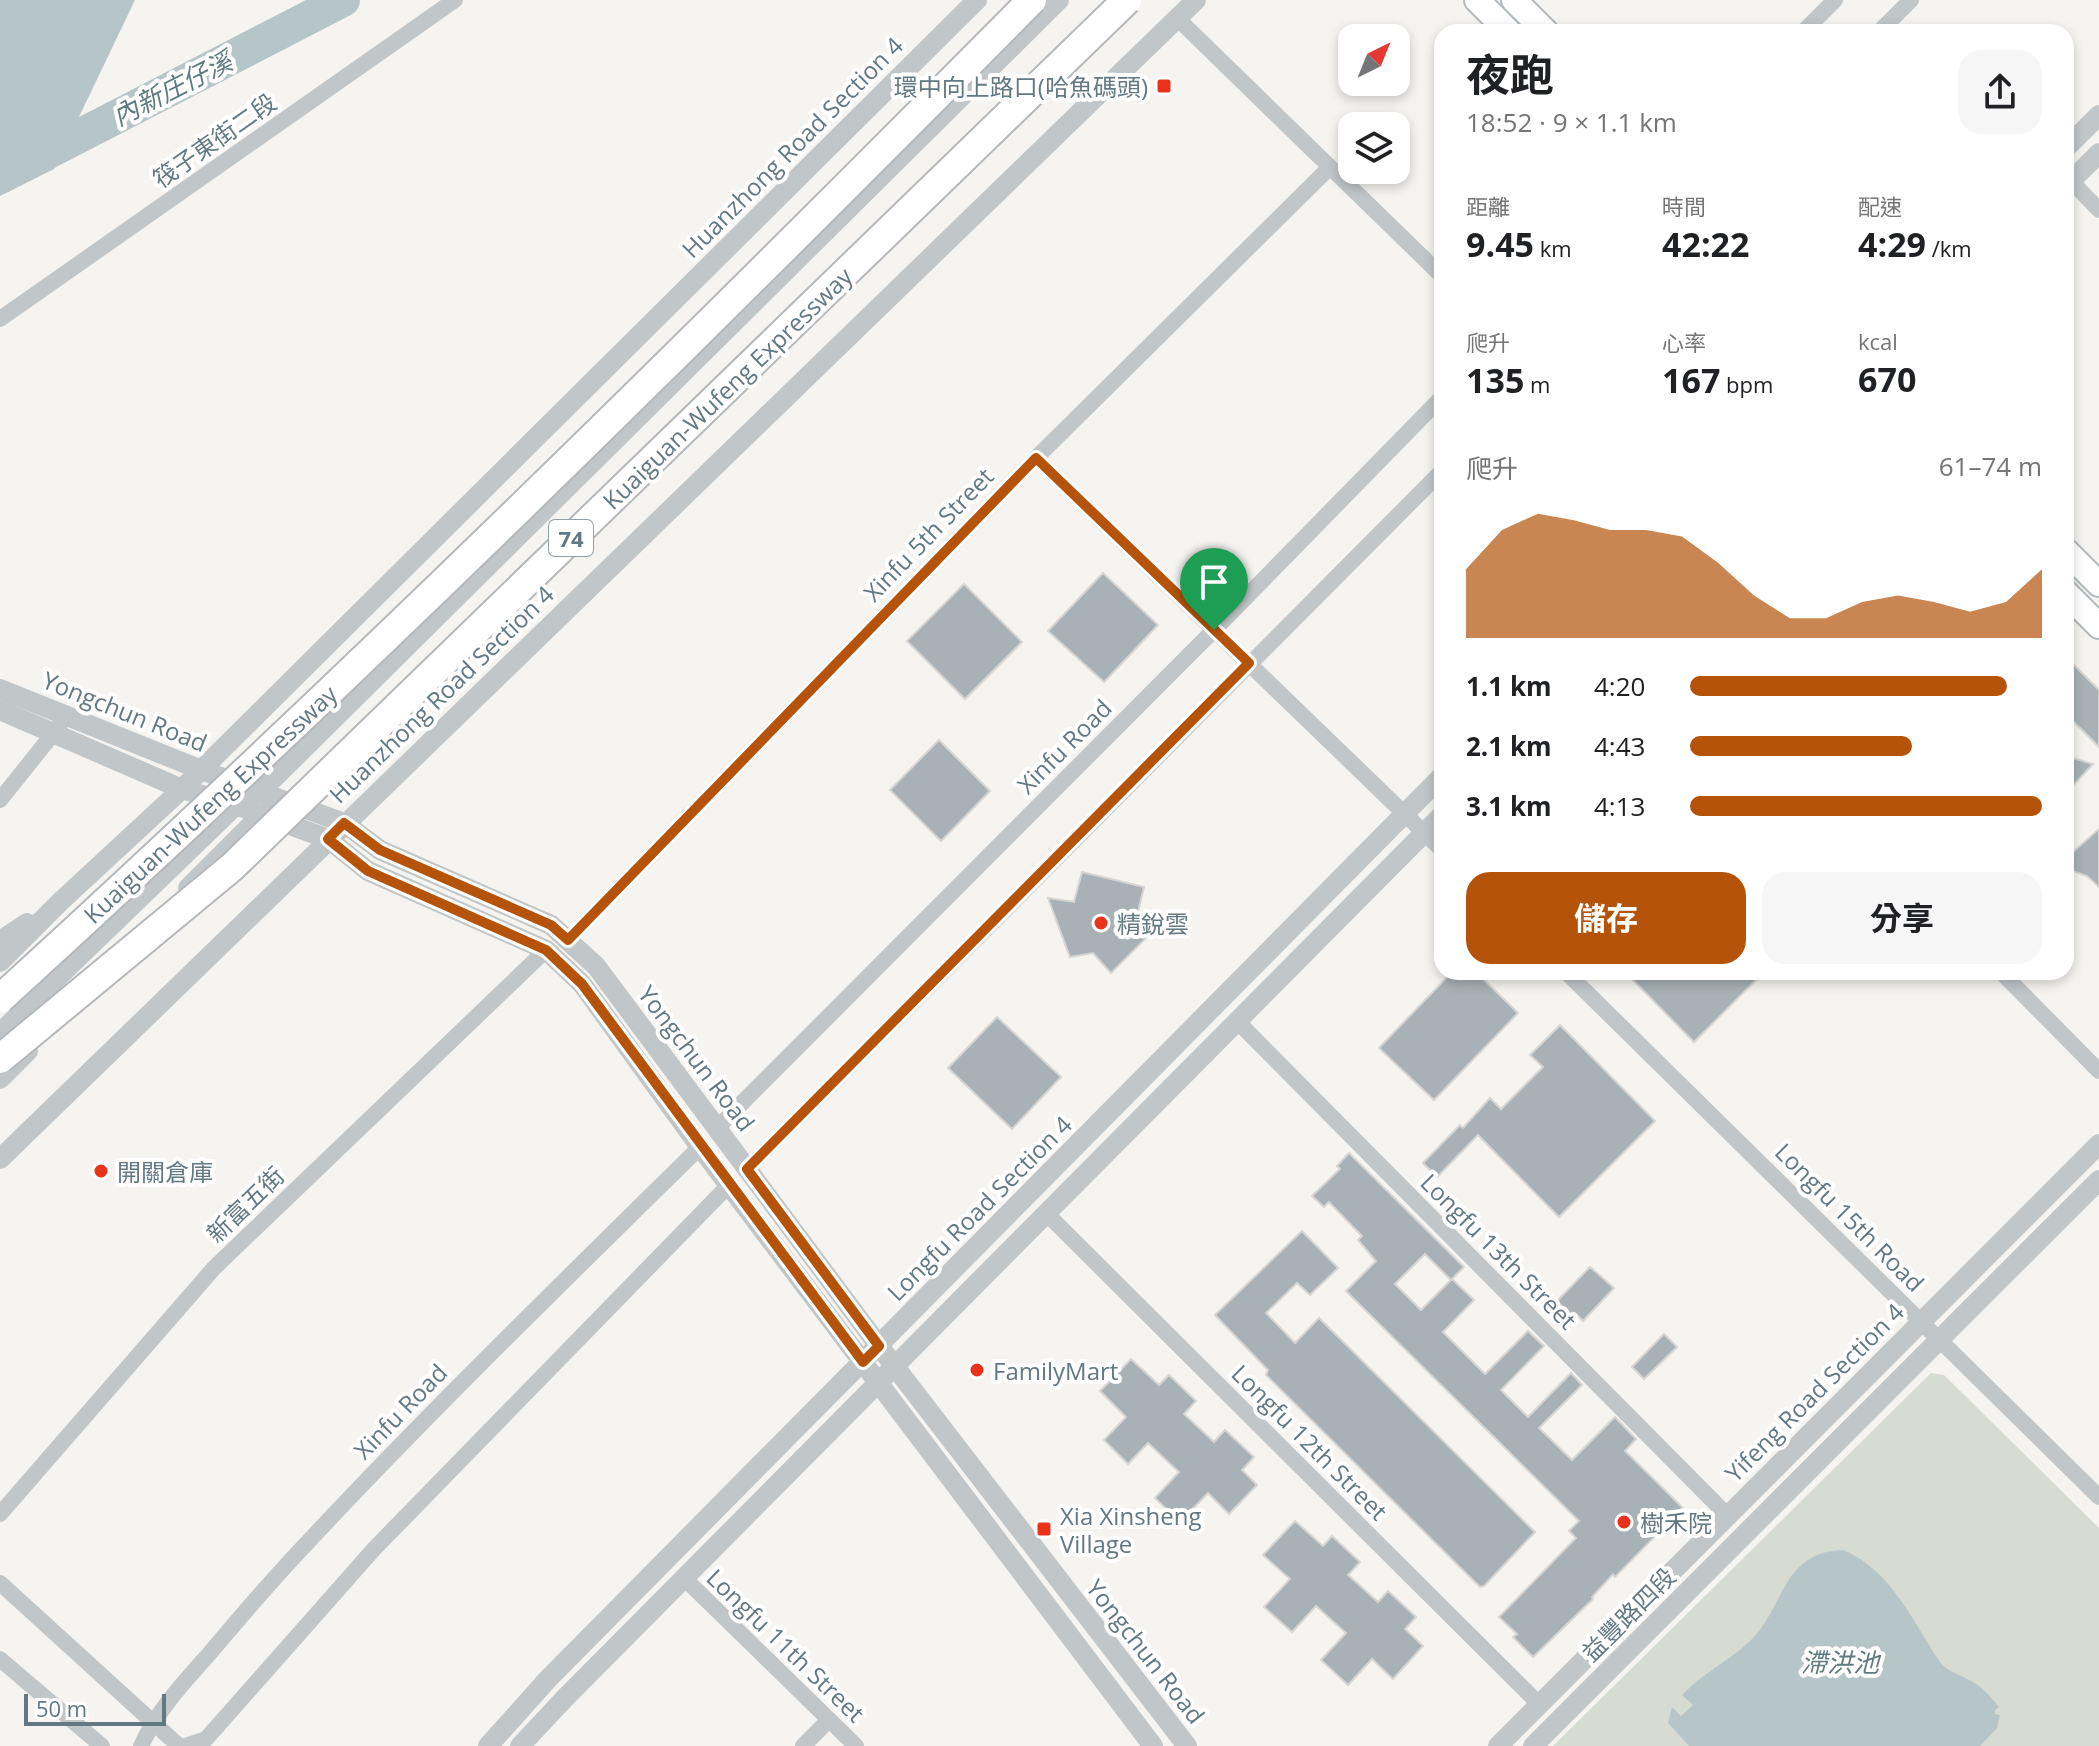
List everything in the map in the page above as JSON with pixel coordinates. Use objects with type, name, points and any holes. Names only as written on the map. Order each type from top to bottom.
[{"type":"highway","name":"Kuaiguan-Wufeng Expressway","points":[[0,999],[192,824],[516,513],[1032,0]]},
{"type":"highway","name":"Kuaiguan-Wufeng Expressway","points":[[0,1059],[232,867],[1127,0]]},
{"type":"main road","points":[[1477,0],[1501,24]]},
{"type":"main road","points":[[1514,0],[1538,24]]},
{"type":"main road","points":[[2074,559],[2099,584]]},
{"type":"main road","points":[[2074,601],[2099,626]]},
{"type":"street","name":"筏子東街二段","points":[[0,319],[455,0]]},
{"type":"street","name":"Huanzhong Road Section 4","points":[[0,962],[182,789],[977,0]]},
{"type":"street","points":[[0,1033],[236,805],[259,793],[1059,0]]},
{"type":"street","name":"Huanzhong Road Section 4","points":[[0,1079],[261,815],[286,803],[1115,0]]},
{"type":"street","name":"Huanzhong Road Section 4","points":[[0,1159],[1196,0]]},
{"type":"street","points":[[1811,24],[1835,0]]},
{"type":"street","points":[[1887,24],[1911,0]]},
{"type":"street","points":[[1177,18],[1434,268]]},
{"type":"street","points":[[2074,140],[2099,115]]},
{"type":"street","points":[[2074,178],[2099,153]]},
{"type":"street","name":"Xinfu 5th Street","points":[[568,940],[1036,458],[1329,168]]},
{"type":"street","points":[[2074,189],[2099,210]]},
{"type":"street","name":"Xinfu Road","points":[[717,1128],[1434,405]]},
{"type":"street","points":[[1036,458],[1434,842]]},
{"type":"street","points":[[747,1169],[1434,479]]},
{"type":"street","name":"Yongchun Road","points":[[0,689],[182,789],[328,839],[368,871],[546,950],[582,984],[700,1147],[1153,1746]]},
{"type":"street","name":"Yongchun Road","points":[[0,710],[61,725],[199,769],[344,823],[380,850],[551,925],[596,966],[894,1366],[1187,1746]]},
{"type":"street","points":[[0,800],[61,725]]},
{"type":"street","name":"Longfu Road Section 4","points":[[488,1746],[548,1679],[1434,784]]},
{"type":"street","points":[[520,1746],[1434,823]]},
{"type":"street","name":"Huanzhong Road Section 4","points":[[0,941],[61,901]]},
{"type":"street","name":"新富五街","points":[[0,1514],[214,1268],[546,950]]},
{"type":"street","name":"Longfu 15th Road","points":[[1574,980],[2099,1497]]},
{"type":"street","points":[[2009,980],[2099,1071]]},
{"type":"street","name":"Longfu 13th Street","points":[[1237,1021],[1727,1515]]},
{"type":"street","name":"Yifeng Road Section 4","points":[[1498,1746],[2099,1144]]},
{"type":"street","name":"Xinfu Road","points":[[141,1746],[151,1724],[266,1587],[346,1501],[700,1147]]},
{"type":"street","name":"益豐路四段","points":[[1533,1746],[2099,1180]]},
{"type":"street","points":[[185,1746],[206,1739],[374,1549],[729,1185]]},
{"type":"street","name":"Longfu 12th Street","points":[[1046,1213],[1540,1705]]},
{"type":"street","name":"Longfu 11th Street","points":[[684,1578],[856,1746]]},
{"type":"street","points":[[0,1583],[151,1724],[179,1746]]},
{"type":"street","points":[[0,1659],[102,1746]]},
{"type":"street","points":[[803,1746],[829,1720]]},
{"type":"shaded area","points":[[1931,1373],[1944,1375],[2099,1528],[2099,1746],[1553,1746]]},
{"type":"water","points":[[0,0],[135,0],[54,169],[0,196]]},
{"type":"water","name":"滯洪池","points":[[1843,1550],[1860,1559],[1889,1585],[1942,1665],[1976,1684],[1999,1707],[1995,1710],[1995,1714],[2000,1715],[1997,1728],[1980,1746],[1689,1746],[1668,1723],[1672,1707],[1681,1716],[1693,1705],[1682,1695],[1750,1641],[1762,1628],[1786,1584],[1807,1560],[1823,1553]]},
{"type":"building","points":[[1103,573],[1158,625],[1104,682],[1048,631]]},
{"type":"building","points":[[964,584],[1022,642],[965,699],[907,641]]},
{"type":"building","points":[[2074,665],[2099,690],[2099,747],[2074,722]]},
{"type":"building","points":[[939,740],[990,791],[941,841],[890,790]]},
{"type":"building","points":[[2074,758],[2093,764],[2074,784]]},
{"type":"building","points":[[2099,829],[2099,887],[2087,876],[2074,871],[2074,851]]},
{"type":"building","name":"精銳雲","points":[[1082,872],[1144,887],[1137,916],[1154,930],[1111,973],[1093,953],[1070,957],[1048,898],[1074,902]]},
{"type":"building","points":[[1444,980],[1484,980],[1518,1013],[1434,1100],[1379,1048]]},
{"type":"building","points":[[1633,980],[1756,980],[1694,1042]]},
{"type":"building","points":[[997,1017],[1061,1077],[1012,1129],[948,1068]]},
{"type":"building","points":[[1560,1025],[1655,1121],[1559,1217],[1478,1135],[1437,1177],[1423,1163],[1460,1125],[1463,1128],[1490,1098],[1501,1109],[1543,1067],[1530,1055]]},
{"type":"building","points":[[1349,1153],[1464,1267],[1452,1279],[1474,1300],[1443,1332],[1485,1374],[1528,1331],[1544,1346],[1501,1390],[1528,1417],[1571,1373],[1582,1385],[1539,1428],[1572,1460],[1615,1417],[1636,1439],[1625,1451],[1683,1508],[1615,1577],[1613,1574],[1593,1599],[1533,1657],[1513,1637],[1517,1634],[1499,1617],[1576,1538],[1569,1531],[1579,1521],[1346,1291],[1376,1261],[1358,1240],[1362,1236],[1329,1202],[1324,1207],[1312,1196],[1340,1169],[1337,1166]],"holes":[[[1425,1254],[1451,1280],[1421,1310],[1395,1284]]]},
{"type":"building","points":[[1302,1231],[1338,1268],[1310,1295],[1297,1283],[1266,1313],[1295,1343],[1319,1318],[1535,1532],[1484,1586],[1480,1587],[1266,1375],[1268,1370],[1215,1315]]},
{"type":"building","points":[[1590,1267],[1614,1288],[1583,1321],[1576,1314],[1573,1318],[1557,1301]]},
{"type":"building","points":[[1664,1334],[1677,1347],[1644,1379],[1632,1367]]},
{"type":"building","points":[[1131,1359],[1159,1385],[1169,1375],[1196,1401],[1184,1414],[1214,1442],[1225,1430],[1254,1457],[1242,1470],[1257,1485],[1229,1514],[1208,1493],[1180,1522],[1155,1498],[1179,1472],[1148,1443],[1128,1464],[1104,1440],[1126,1417],[1100,1391]]},
{"type":"building","points":[[1295,1521],[1323,1546],[1332,1536],[1360,1562],[1348,1575],[1378,1602],[1388,1591],[1416,1617],[1405,1629],[1423,1646],[1393,1679],[1372,1659],[1348,1685],[1321,1660],[1346,1633],[1316,1606],[1292,1632],[1264,1607],[1290,1579],[1263,1555]]},
{"type":"waterway","name":"內新庄仔溪","points":[[0,177],[343,0]]},
{"type":"place","name":"環中向上路口(哈魚碼頭)","points":[[1164,86]]},
{"type":"place","name":"精銳雲","points":[[1101,923]]},
{"type":"place","name":"開關倉庫","points":[[101,1171]]},
{"type":"place","name":"FamilyMart","points":[[977,1370]]},
{"type":"place","name":"樹禾院","points":[[1624,1522]]},
{"type":"place","name":"Xia Xinsheng Village","points":[[1044,1529]]},
{"type":"route","points":[[1036,458],[1214,630],[1249,663],[747,1169],[879,1346],[863,1362],[700,1147],[582,984],[546,950],[368,871],[328,839],[344,823],[380,850],[551,925],[568,940],[1036,458]]}]
